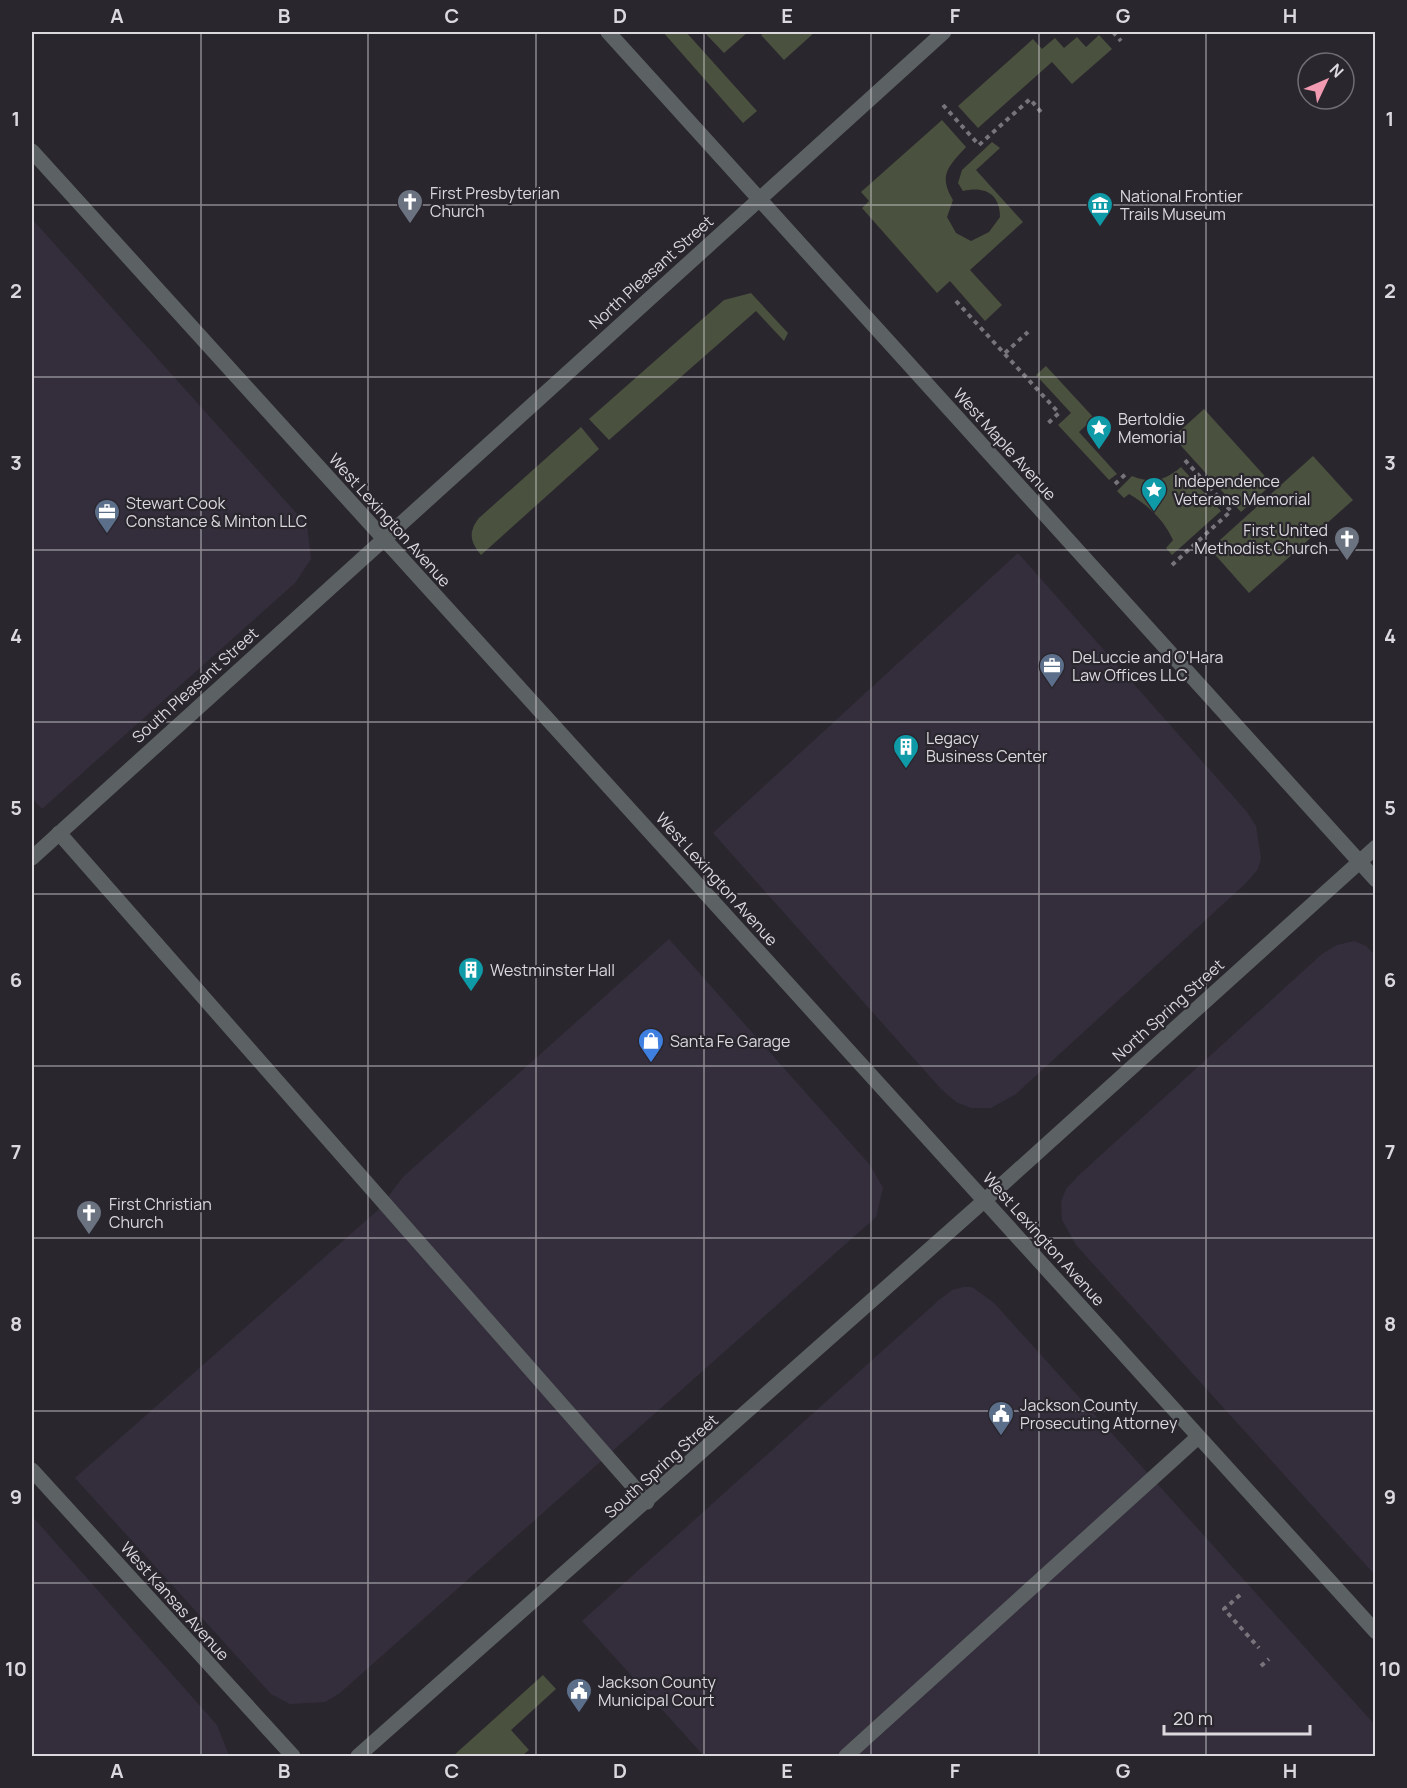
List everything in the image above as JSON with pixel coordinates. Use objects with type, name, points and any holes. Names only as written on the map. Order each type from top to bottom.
[{"type":"street","name":"West Maple Avenue","points":[[608,32],[1376,880]]},
{"type":"street","name":"North Pleasant Street","points":[[383,539],[944,32]]},
{"type":"street","name":"West Lexington Avenue","points":[[32,151],[1376,1632]]},
{"type":"street","name":"South Pleasant Street","points":[[32,858],[383,539]]},
{"type":"street","points":[[59,833],[647,1502]]},
{"type":"street","name":"North Spring Street","points":[[986,1200],[1376,847]]},
{"type":"street","name":"South Spring Street","points":[[358,1756],[986,1200]]},
{"type":"street","points":[[846,1756],[1198,1437]]},
{"type":"street","name":"West Kansas Avenue","points":[[32,1470],[293,1756]]},
{"type":"path","points":[[1113,32],[1121,40]]},
{"type":"path","points":[[943,105],[980,145],[1030,99],[1041,112]]},
{"type":"path","points":[[956,301],[1059,413],[1046,425]]},
{"type":"path","points":[[1005,354],[1028,332]]},
{"type":"path","points":[[1172,565],[1231,511],[1183,458]]},
{"type":"path","points":[[1115,484],[1128,472]]},
{"type":"path","points":[[1240,1595],[1224,1609],[1259,1648]]},
{"type":"path","points":[[1261,1666],[1269,1659]]},
{"type":"shaded area","points":[[32,219],[307,525],[311,559],[295,583],[42,809],[32,798]]},
{"type":"shaded area","points":[[1018,553],[1247,812],[1256,826],[1261,858],[1258,869],[1245,884],[1016,1094],[991,1108],[971,1108],[956,1102],[941,1089],[713,833]]},
{"type":"shaded area","points":[[669,939],[870,1165],[883,1188],[876,1217],[340,1693],[325,1702],[290,1704],[271,1694],[75,1478],[378,1210],[403,1177]]},
{"type":"shaded area","points":[[1354,941],[1366,946],[1376,956],[1375,1575],[1076,1245],[1062,1220],[1061,1202],[1066,1189],[1078,1176],[1322,954],[1337,945]]},
{"type":"shaded area","points":[[972,1287],[994,1303],[1375,1725],[1375,1756],[704,1756],[582,1621],[939,1300],[952,1290]]},
{"type":"shaded area","points":[[32,1516],[217,1725],[229,1756],[32,1756]]},
{"type":"green space","points":[[663,32],[686,32],[757,111],[743,123]]},
{"type":"green space","points":[[704,32],[748,32],[724,53]]},
{"type":"green space","points":[[766,32],[815,32],[784,60],[761,35]]},
{"type":"green space","points":[[1099,35],[1112,49],[1072,84],[1052,62],[978,128],[958,106],[1033,39],[1042,49],[1055,38],[1064,48],[1077,37],[1086,47]]},
{"type":"green space","points":[[942,120],[966,147],[950,166],[946,178],[946,184],[953,200],[947,217],[956,233],[971,241],[989,232],[1000,217],[994,197],[984,191],[963,191],[958,183],[962,170],[992,142],[1000,148],[976,170],[1023,222],[970,270],[1002,305],[985,321],[950,281],[937,293],[862,208],[869,201],[861,192]]},
{"type":"green space","points":[[751,293],[788,333],[784,341],[756,311],[609,440],[589,419],[724,300]]},
{"type":"green space","points":[[1046,366],[1094,418],[1079,432],[1117,474],[1109,480],[1058,425],[1071,413],[1036,375]]},
{"type":"green space","points":[[1204,409],[1272,484],[1241,512],[1173,437]]},
{"type":"green space","points":[[581,427],[599,449],[481,555],[474,546],[472,537],[473,528],[479,518]]},
{"type":"green space","points":[[1313,456],[1353,500],[1249,593],[1210,549]]},
{"type":"green space","points":[[1181,467],[1221,511],[1172,555],[1166,548],[1173,540],[1160,520],[1136,498],[1129,494],[1124,498],[1117,491],[1132,476],[1146,480],[1158,480]]},
{"type":"green space","points":[[543,1675],[556,1689],[511,1730],[529,1750],[522,1756],[453,1756]]},
{"type":"place","name":"First Presbyterian Church","points":[[410,225]]},
{"type":"place","name":"National Frontier Trails Museum","points":[[1100,228]]},
{"type":"place","name":"Bertoldie Memorial","points":[[1099,451]]},
{"type":"place","name":"Independence Veterans Memorial","points":[[1154,513]]},
{"type":"place","name":"Stewart Cook Constance & Minton LLC","points":[[107,535]]},
{"type":"place","name":"First United Methodist Church","points":[[1347,562]]},
{"type":"place","name":"DeLuccie and O'Hara Law Offices LLC","points":[[1052,689]]},
{"type":"place","name":"Legacy Business Center","points":[[906,770]]},
{"type":"place","name":"Westminster Hall","points":[[471,993]]},
{"type":"place","name":"Santa Fe Garage","points":[[651,1064]]},
{"type":"place","name":"First Christian Church","points":[[89,1236]]},
{"type":"place","name":"Jackson County Prosecuting Attorney","points":[[1001,1437]]},
{"type":"place","name":"Jackson County Municipal Court","points":[[579,1714]]}]
